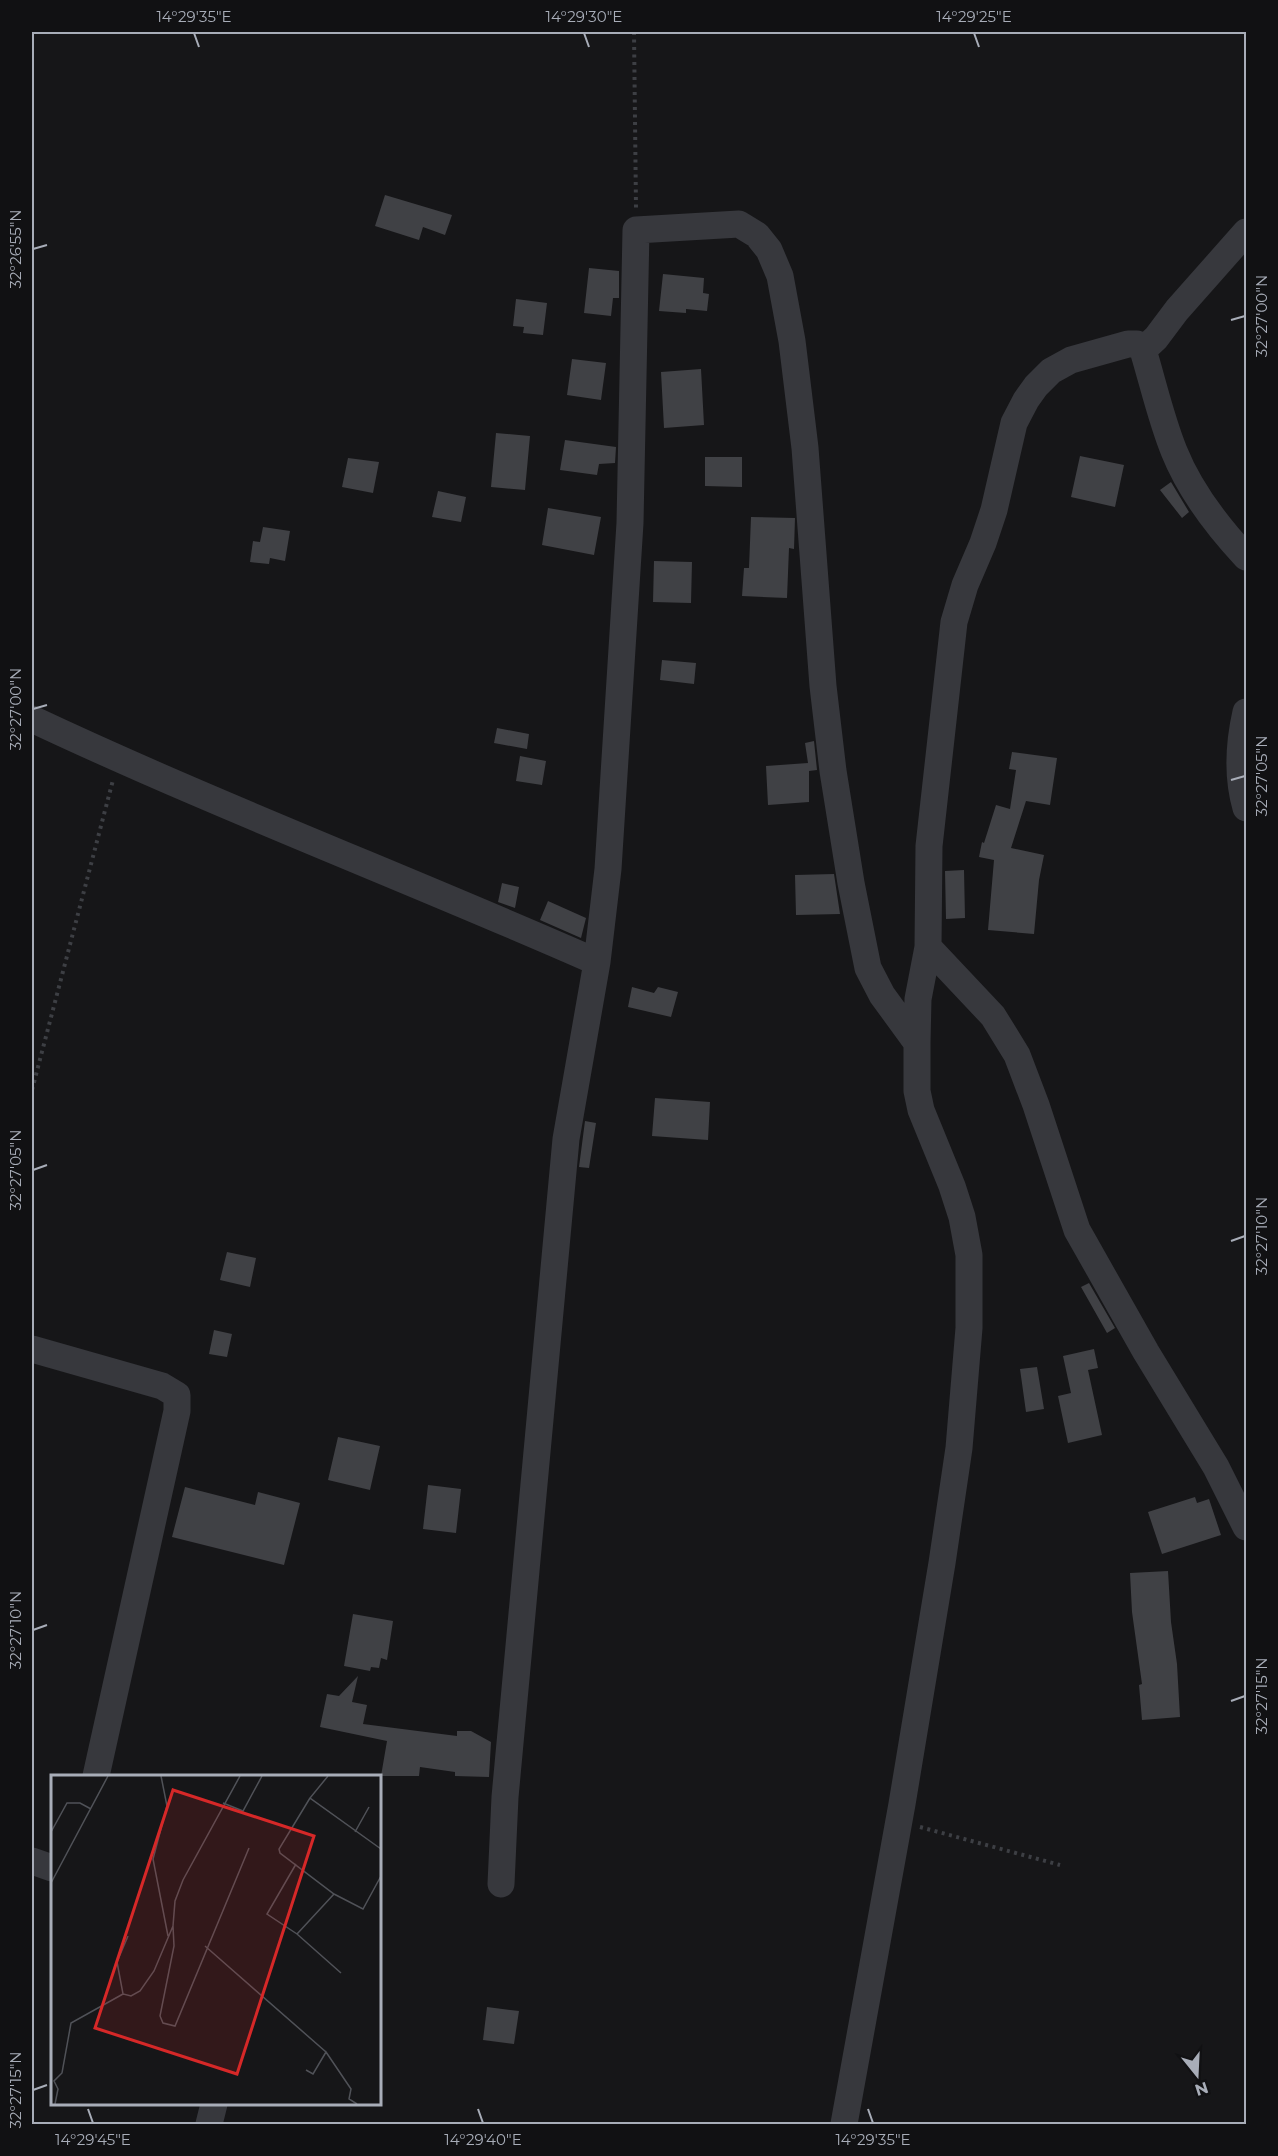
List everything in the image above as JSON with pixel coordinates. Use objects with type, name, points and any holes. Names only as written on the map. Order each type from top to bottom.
[{"type":"street","points":[[501,1884],[505,1797],[562,1173],[597,962],[608,869],[630,523],[636,230],[738,224],[757,235],[769,250],[780,276],[792,341],[805,448],[822,676],[832,771],[855,906],[871,976],[916,1043]]},
{"type":"street","points":[[1143,350],[1156,338],[1246,232]]},
{"type":"street","points":[[844,2124],[942,1563],[958,1448],[969,1328],[969,1255],[962,1217],[921,1110],[917,1091],[918,999],[928,947],[929,846],[954,622],[964,585],[994,510],[1014,423],[1036,386],[1051,371],[1071,360],[1128,344],[1137,344],[1143,350],[1174,451],[1194,491],[1229,539],[1246,557]]},
{"type":"street","points":[[1246,712],[1240,739],[1241,776],[1246,808]]},
{"type":"street","points":[[32,719],[118,760],[454,899],[597,962]]},
{"type":"street","points":[[928,947],[993,1016],[1017,1055],[1077,1230],[1146,1352],[1216,1467],[1246,1527]]},
{"type":"street","points":[[32,1349],[162,1386],[177,1395],[177,1411],[96,1775]]},
{"type":"street","points":[[32,1861],[51,1868]]},
{"type":"street","points":[[209,2124],[214,2105]]},
{"type":"path","points":[[634,32],[636,230]]},
{"type":"path","points":[[32,1090],[118,760]]},
{"type":"path","points":[[898,1821],[1060,1865]]},
{"type":"building","points":[[385,195],[452,215],[445,235],[423,227],[419,240],[375,226]]},
{"type":"building","points":[[589,268],[619,271],[619,298],[613,298],[611,316],[584,313]]},
{"type":"building","points":[[663,274],[704,278],[703,293],[709,294],[707,311],[686,309],[686,313],[659,311]]},
{"type":"building","points":[[516,299],[547,303],[543,335],[523,333],[524,327],[513,326]]},
{"type":"building","points":[[572,359],[606,363],[601,400],[567,395]]},
{"type":"building","points":[[701,369],[704,425],[664,428],[661,372]]},
{"type":"building","points":[[496,433],[530,436],[525,490],[491,487]]},
{"type":"building","points":[[565,440],[616,447],[615,463],[599,464],[597,475],[560,470]]},
{"type":"building","points":[[1080,456],[1124,465],[1115,507],[1071,497]]},
{"type":"building","points":[[705,457],[742,457],[742,487],[705,486]]},
{"type":"building","points":[[348,458],[379,462],[373,493],[342,487]]},
{"type":"building","points":[[1171,482],[1189,512],[1182,518],[1160,490]]},
{"type":"building","points":[[438,491],[466,497],[461,522],[432,517]]},
{"type":"building","points":[[548,508],[601,517],[594,555],[542,545]]},
{"type":"building","points":[[751,517],[795,518],[794,549],[789,548],[787,598],[742,596],[744,568],[749,568]]},
{"type":"building","points":[[263,527],[290,531],[285,561],[270,558],[269,564],[250,562],[253,541],[260,542]]},
{"type":"building","points":[[654,561],[692,562],[691,603],[653,602]]},
{"type":"building","points":[[662,660],[696,663],[694,684],[660,680]]},
{"type":"building","points":[[497,728],[529,734],[527,749],[494,743]]},
{"type":"building","points":[[814,741],[817,770],[809,771],[809,802],[768,805],[766,766],[808,763],[805,743]]},
{"type":"building","points":[[1012,752],[1057,758],[1050,805],[1026,801],[1011,848],[1044,855],[1039,880],[1034,934],[988,930],[994,860],[979,857],[982,842],[984,843],[996,805],[1010,809],[1016,770],[1009,769]]},
{"type":"building","points":[[520,756],[546,761],[542,785],[516,781]]},
{"type":"building","points":[[964,870],[965,918],[946,919],[945,871]]},
{"type":"building","points":[[834,874],[840,914],[796,915],[795,875]]},
{"type":"building","points":[[502,883],[519,887],[515,908],[498,902]]},
{"type":"building","points":[[548,901],[586,918],[581,938],[540,920]]},
{"type":"building","points":[[632,987],[654,993],[658,987],[678,992],[671,1017],[628,1007]]},
{"type":"building","points":[[655,1098],[710,1102],[708,1140],[652,1136]]},
{"type":"building","points":[[585,1121],[596,1123],[589,1168],[579,1167]]},
{"type":"building","points":[[227,1252],[256,1258],[250,1287],[220,1280]]},
{"type":"building","points":[[1089,1283],[1115,1328],[1107,1333],[1081,1287]]},
{"type":"building","points":[[214,1330],[232,1334],[227,1357],[209,1354]]},
{"type":"building","points":[[1094,1349],[1098,1368],[1088,1370],[1102,1435],[1068,1443],[1058,1396],[1071,1393],[1063,1356]]},
{"type":"building","points":[[1037,1367],[1044,1409],[1026,1412],[1020,1369]]},
{"type":"building","points":[[338,1437],[380,1446],[370,1490],[328,1480]]},
{"type":"building","points":[[428,1485],[461,1489],[456,1533],[423,1529]]},
{"type":"building","points":[[185,1487],[255,1505],[258,1492],[300,1503],[284,1565],[172,1537]]},
{"type":"building","points":[[1195,1497],[1197,1503],[1209,1499],[1221,1535],[1162,1554],[1148,1512]]},
{"type":"building","points":[[1168,1571],[1180,1717],[1142,1720],[1139,1685],[1142,1684],[1132,1612],[1130,1573]]},
{"type":"building","points":[[353,1614],[393,1621],[387,1660],[381,1658],[379,1668],[371,1667],[370,1671],[344,1666]]},
{"type":"building","points":[[358,1676],[352,1702],[367,1705],[363,1724],[457,1736],[457,1731],[471,1731],[491,1742],[489,1777],[455,1776],[455,1772],[420,1767],[419,1776],[381,1776],[387,1741],[320,1727],[327,1694],[339,1696]]},
{"type":"building","points":[[487,2007],[519,2011],[514,2044],[483,2040]]}]
